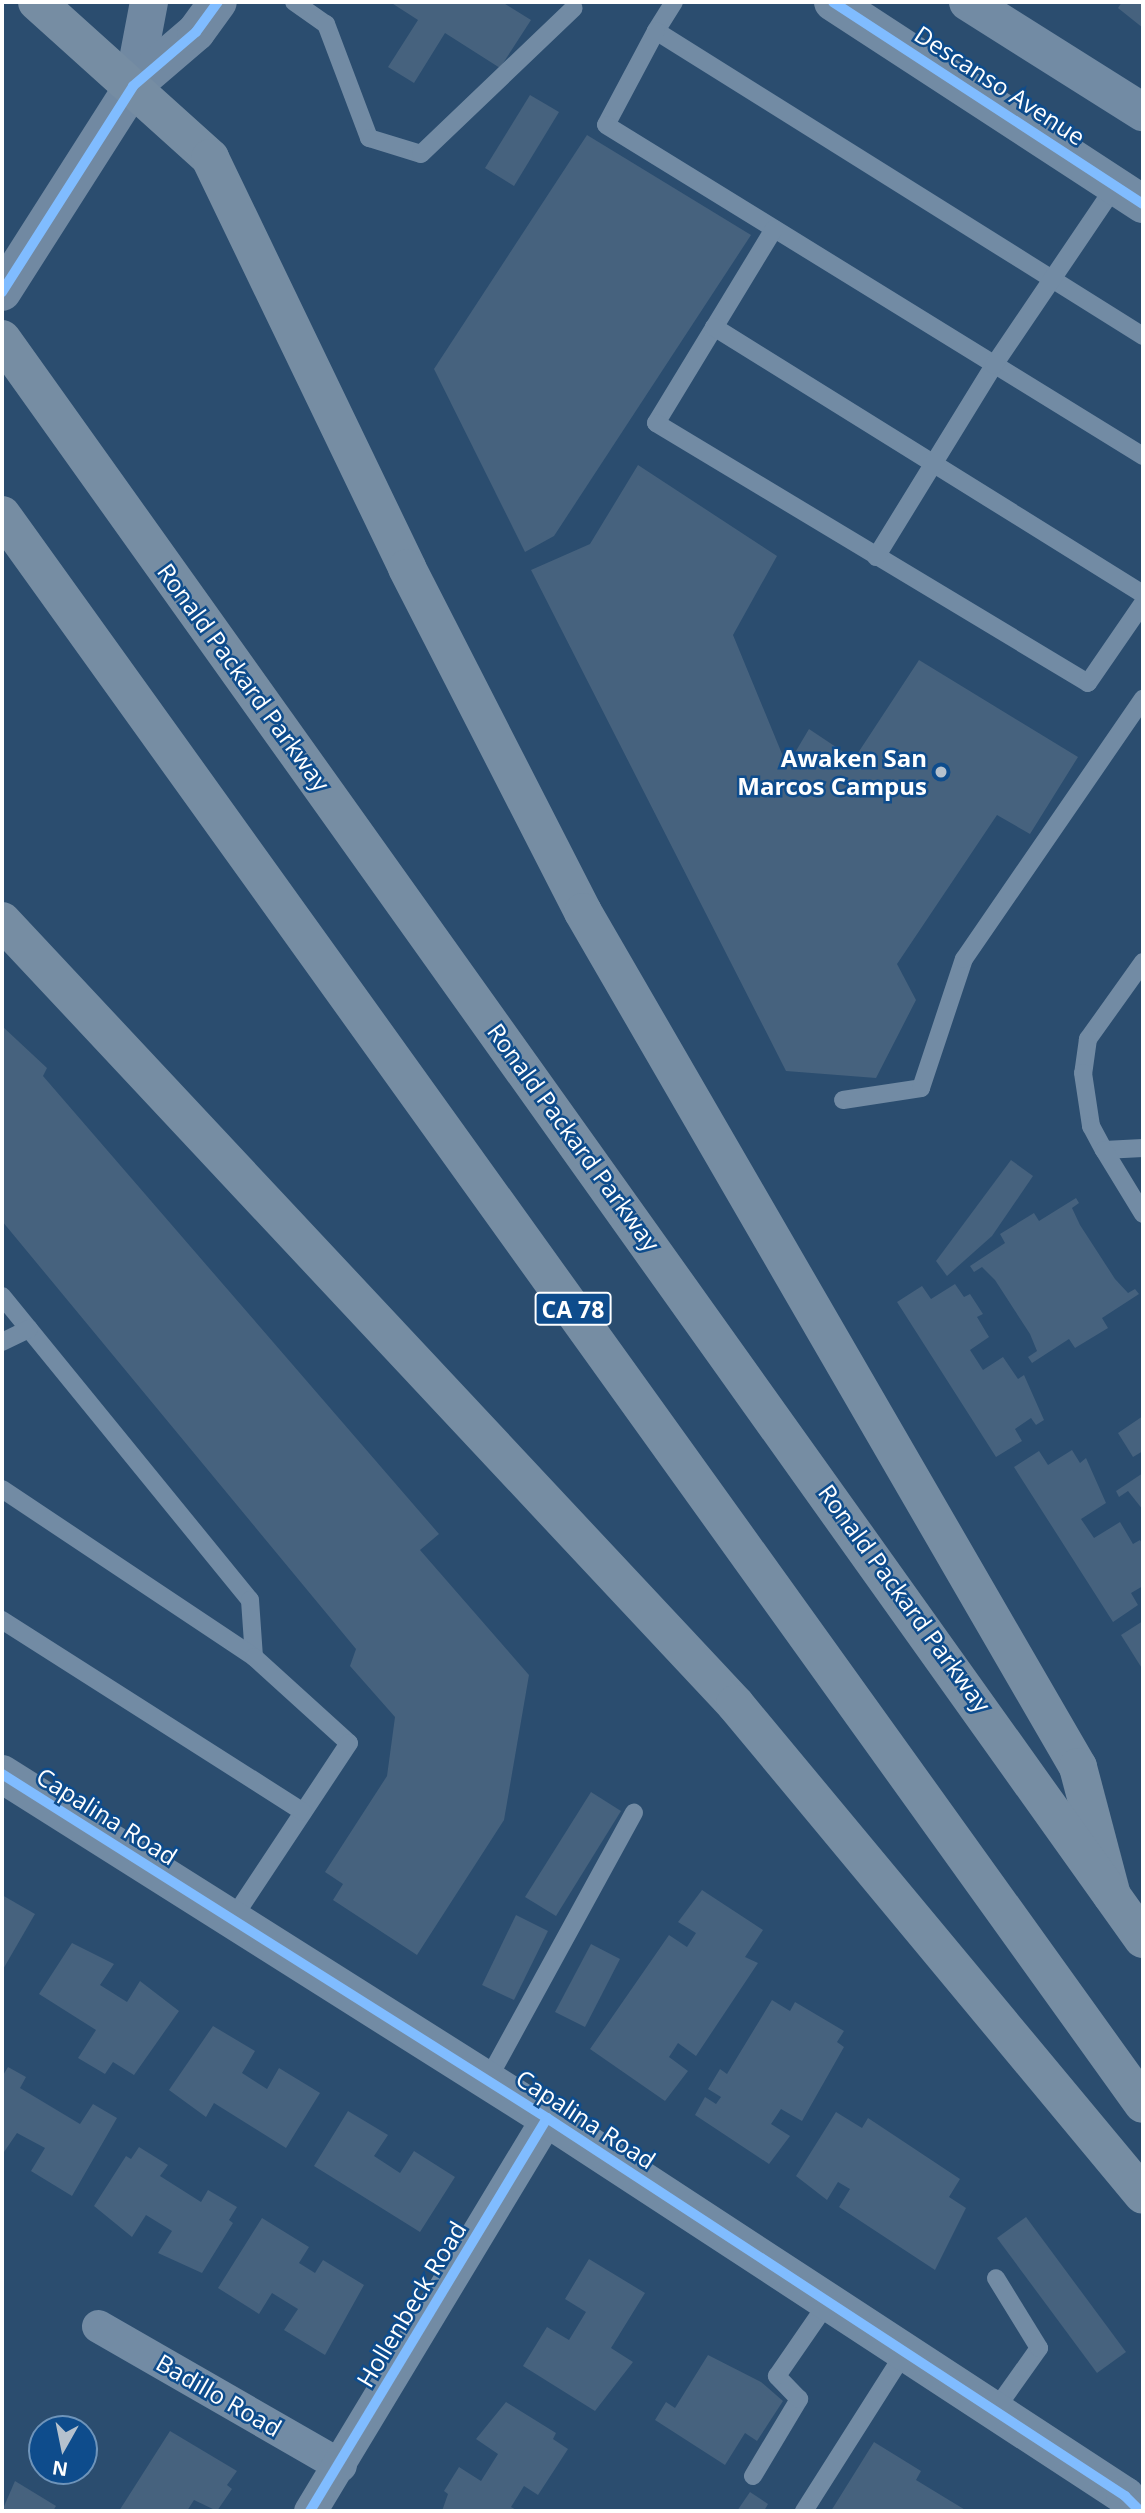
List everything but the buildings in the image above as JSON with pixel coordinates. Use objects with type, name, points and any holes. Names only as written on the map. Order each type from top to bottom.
[{"type":"highway","points":[[37,2],[211,158],[407,568],[583,912],[1078,1767],[1112,1895]]},
{"type":"highway","name":"Ronald Packard Parkway","points":[[2,339],[1143,1939]]},
{"type":"highway","name":"CA 78","points":[[2,514],[1143,2104]]},
{"type":"highway","points":[[2,921],[735,1704],[1143,2195]]},
{"type":"main road","points":[[133,86],[149,2]]},
{"type":"main road","points":[[2,292],[133,86],[196,32],[218,2]]},
{"type":"street","name":"Descanso Avenue","points":[[833,2],[1129,195]]},
{"type":"street","points":[[968,2],[1143,112]]},
{"type":"street","name":"Capalina Road","points":[[2,1774],[547,2118],[1125,2496],[1140,2511]]},
{"type":"street","name":"Hollenbeck Road","points":[[310,2511],[547,2118]]},
{"type":"street","name":"Badillo Road","points":[[98,2326],[340,2465]]},
{"type":"lane","points":[[294,2],[326,24],[369,138],[421,154],[572,4]]},
{"type":"lane","points":[[674,2],[606,125],[1143,456]]},
{"type":"lane","points":[[656,31],[1143,336]]},
{"type":"lane","points":[[876,557],[932,462],[1051,278],[1129,195]]},
{"type":"lane","points":[[774,229],[656,423],[1088,683],[1143,603]]},
{"type":"lane","points":[[714,327],[1143,594]]},
{"type":"lane","points":[[843,1100],[921,1088],[964,959],[1143,699]]},
{"type":"lane","points":[[1143,962],[1088,1039],[1083,1073],[1091,1126],[1143,1214]]},
{"type":"lane","points":[[1104,1150],[1143,1148]]},
{"type":"lane","points":[[2,1296],[250,1600],[254,1657]]},
{"type":"lane","points":[[2,1342],[29,1329]]},
{"type":"lane","points":[[2,1489],[254,1657],[349,1742],[232,1920]]},
{"type":"lane","points":[[2,1620],[303,1812]]},
{"type":"lane","points":[[487,2081],[634,1813]]},
{"type":"lane","points":[[995,2410],[1039,2347],[996,2278]]},
{"type":"lane","points":[[753,2476],[799,2399],[777,2376],[828,2302]]},
{"type":"lane","points":[[804,2511],[905,2352]]},
{"type":"cycle path","points":[[2,292],[133,86],[196,32],[218,2]]},
{"type":"cycle path","points":[[833,2],[1143,204]]},
{"type":"cycle path","points":[[2,1774],[547,2118],[1125,2496],[1140,2511]]},
{"type":"cycle path","points":[[310,2511],[547,2118]]},
{"type":"place","name":"Awaken San Marcos Campus","points":[[941,772]]}]
